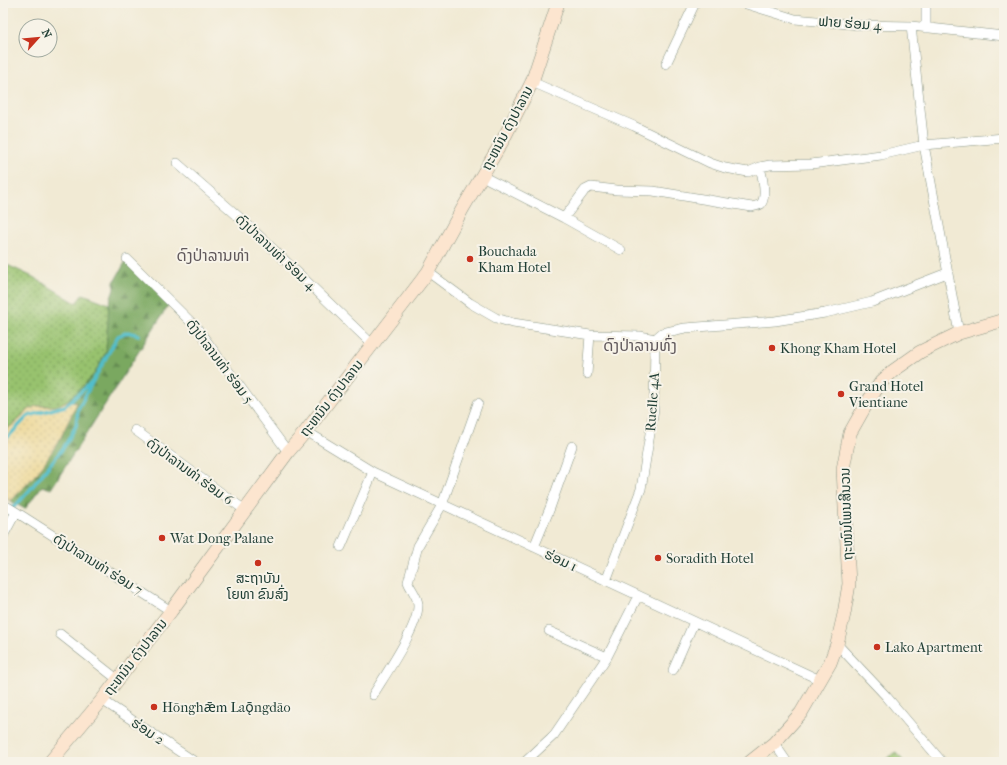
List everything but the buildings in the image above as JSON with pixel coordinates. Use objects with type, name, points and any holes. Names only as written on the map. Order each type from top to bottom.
[{"type":"street","name":"ຖະຫນົນ ດົງປາລານ","points":[[50,762],[102,700],[171,611],[288,452],[306,431],[428,272],[503,140],[532,82],[558,3]]},
{"type":"street","points":[[666,64],[695,3]]},
{"type":"street","name":"ຟາຍ ຮ່ອມ 4","points":[[743,3],[795,19],[859,25],[911,26],[1004,36]]},
{"type":"street","points":[[926,3],[926,28]]},
{"type":"street","points":[[911,26],[924,145],[959,333]]},
{"type":"street","points":[[532,82],[634,126],[710,163],[725,168],[748,172],[770,165],[811,164],[881,154],[924,145],[1004,138]]},
{"type":"street","name":"ດົງປ່າລານທ່າ ຮ່ອມ 4","points":[[177,163],[246,224],[372,344]]},
{"type":"street","points":[[564,218],[585,190],[591,187],[647,191],[710,199],[752,207],[758,206],[764,198],[760,167]]},
{"type":"street","points":[[482,176],[564,218],[621,250]]},
{"type":"street","name":"ດົງປ່າລານທ່າ ຮ່ອມ 5","points":[[127,259],[197,328],[288,452]]},
{"type":"street","points":[[428,272],[470,303],[496,318],[513,324],[590,334],[640,336],[654,339],[662,333],[685,328],[775,321],[825,313],[872,302],[947,273]]},
{"type":"street","name":"ຖະໜົນໂພນສີນວນ","points":[[750,762],[774,743],[801,713],[830,663],[844,614],[849,584],[843,469],[850,433],[867,403],[881,382],[894,370],[920,352],[959,333],[1004,320]]},
{"type":"street","points":[[587,374],[590,334]]},
{"type":"street","name":"Ruelle 4A","points":[[606,581],[641,489],[654,410],[654,339]]},
{"type":"street","points":[[373,695],[410,632],[417,616],[417,600],[408,582],[418,546],[442,505],[478,403]]},
{"type":"street","name":"ດົງປ່າລານທ່າ ຮ່ອມ 6","points":[[134,430],[246,511]]},
{"type":"street","name":"ຮ່ອມ 1","points":[[306,431],[374,472],[442,505],[820,680]]},
{"type":"street","points":[[534,547],[550,508],[572,446]]},
{"type":"street","points":[[341,547],[374,472]]},
{"type":"street","name":"ດົງປ່າລານທ່າ ຮ່ອມ 7","points":[[4,504],[171,611]]},
{"type":"street","points":[[3,536],[16,512]]},
{"type":"street","points":[[526,761],[554,735],[607,657],[638,596]]},
{"type":"street","points":[[673,670],[694,622]]},
{"type":"street","points":[[549,631],[607,657]]},
{"type":"street","points":[[60,634],[118,679]]},
{"type":"street","points":[[836,644],[886,696],[942,762]]},
{"type":"street","name":"ຮ່ອມ 2","points":[[102,700],[195,762]]},
{"type":"street","points":[[774,743],[787,762]]},
{"type":"green space","points":[[127,259],[171,301],[51,489],[42,486],[25,509],[11,501],[39,471],[60,439],[77,403],[68,400],[86,384],[94,374],[106,352],[109,304],[114,289],[114,282]]},
{"type":"green space","points":[[3,263],[33,277],[76,303],[83,294],[109,304],[107,348],[99,367],[93,375],[79,391],[65,402],[58,406],[52,407],[34,407],[3,432]]},
{"type":"green space","points":[[896,752],[904,762],[882,762]]},
{"type":"sand","points":[[68,400],[77,403],[60,439],[39,471],[11,501],[3,497],[3,432],[18,421],[25,412],[36,406],[57,406]]},
{"type":"waterway","points":[[3,440],[7,438],[28,416],[65,406],[93,381],[118,336],[128,332],[139,335]]},
{"type":"waterway","points":[[3,515],[18,503],[28,492],[64,447],[76,426],[78,409],[92,383]]},
{"type":"place","name":"Bouchada Kham Hotel","points":[[470,259]]},
{"type":"place","name":"Khong Kham Hotel","points":[[772,348]]},
{"type":"place","name":"Grand Hotel Vientiane","points":[[841,394]]},
{"type":"place","name":"Wat Dong Palane","points":[[162,538]]},
{"type":"place","name":"Soradith Hotel","points":[[658,558]]},
{"type":"place","name":"ສະຖາບັນ ໂຍທາ ຂົນສົ່ງ","points":[[258,563]]},
{"type":"place","name":"Lako Apartment","points":[[877,647]]},
{"type":"place","name":"Hōnghǣm Laǭngdāo","points":[[154,707]]},
{"type":"district","name":"ດົງປ່າລານທ່າ","points":[[213,255]]},
{"type":"district","name":"ດົງປ່າລານທົ່ງ","points":[[640,345]]}]
